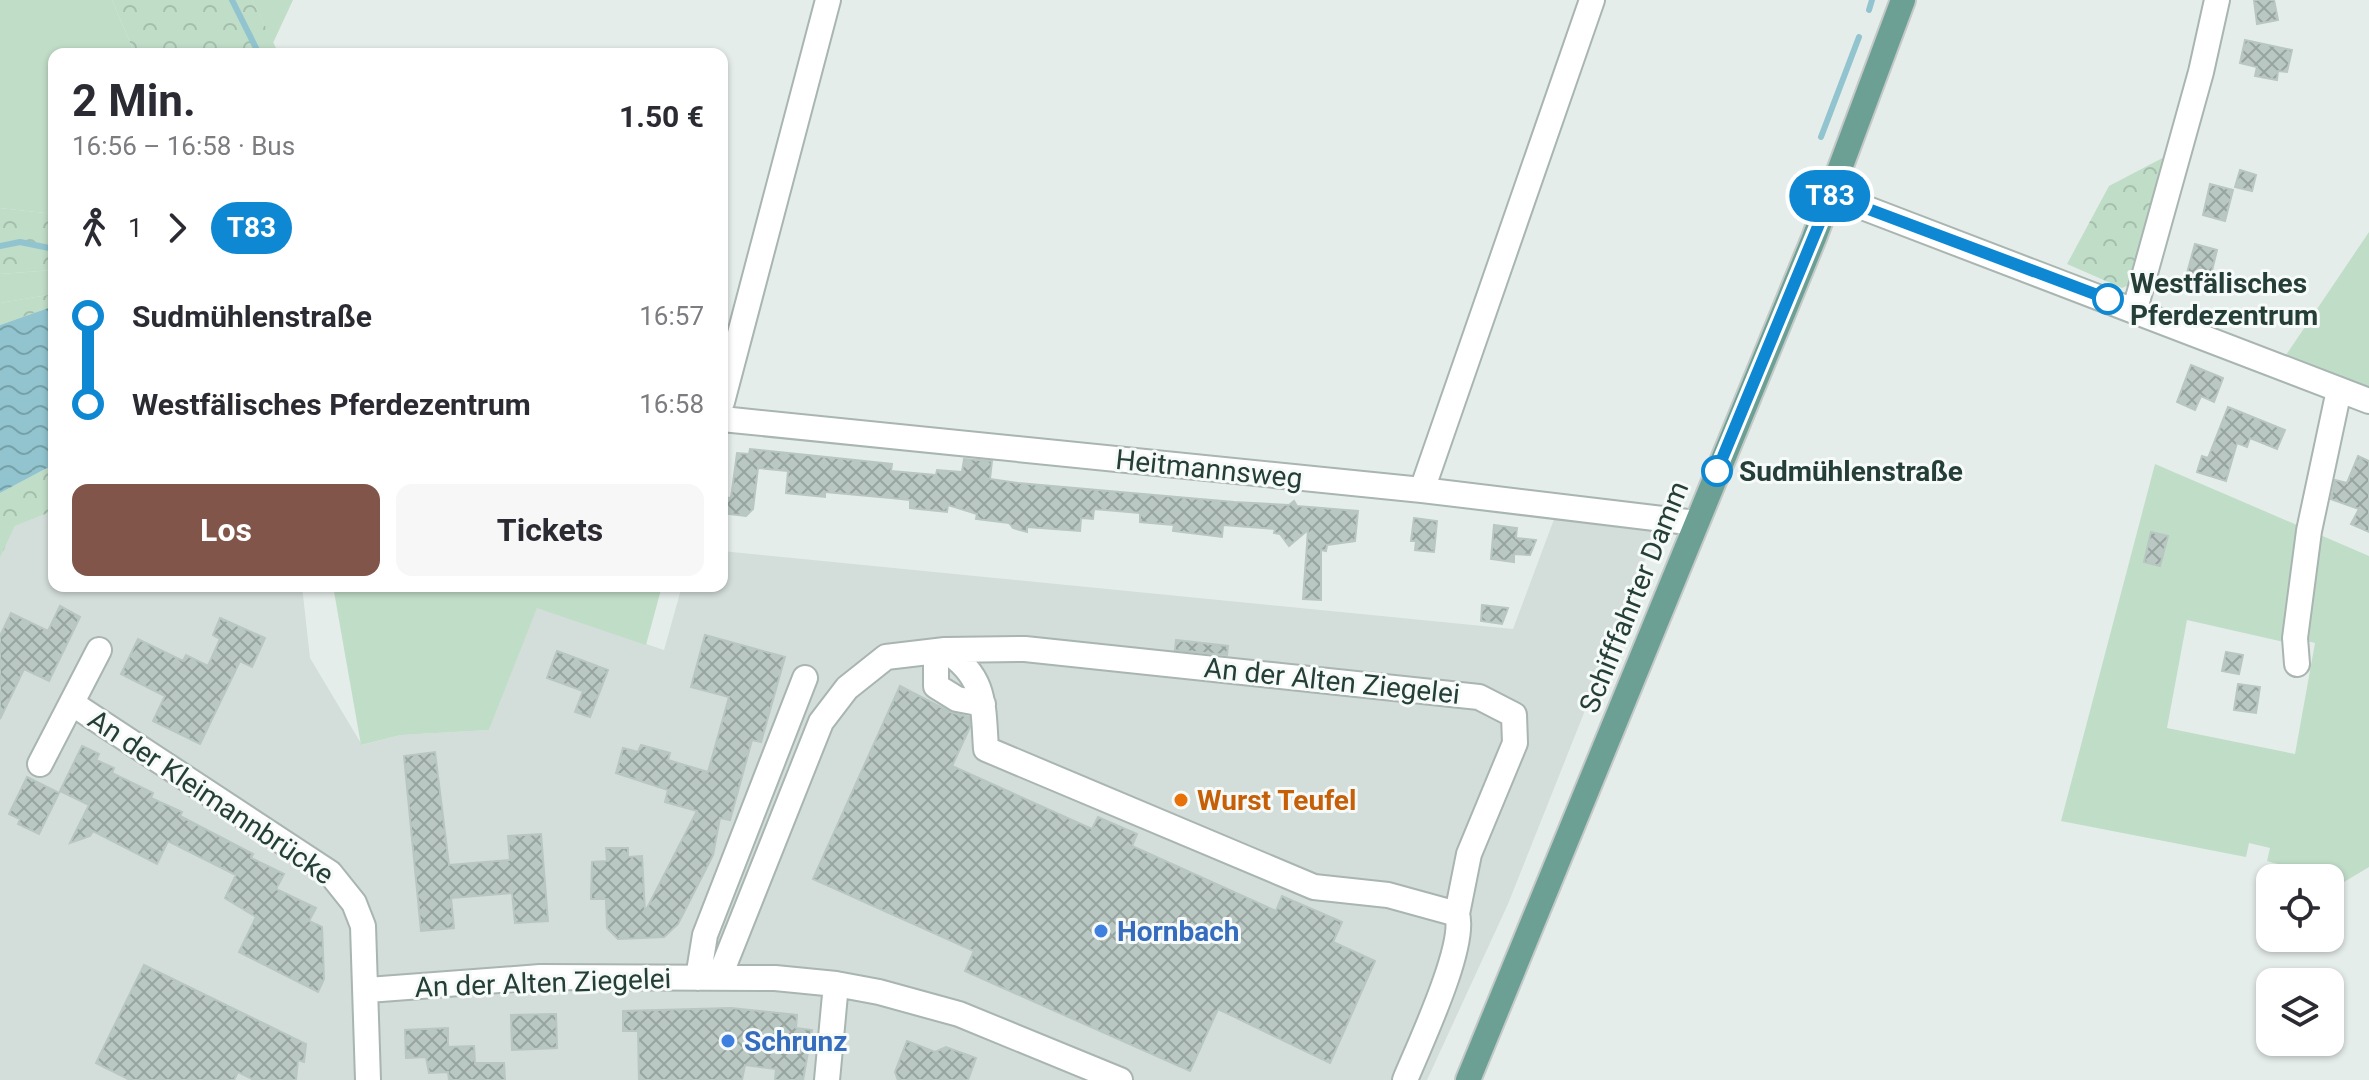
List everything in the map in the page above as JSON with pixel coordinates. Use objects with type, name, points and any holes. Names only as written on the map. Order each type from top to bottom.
[{"type":"main road","name":"Schifffahrter Damm","points":[[1468,1080],[1831,195],[1903,0]]},
{"type":"street","points":[[728,379],[828,0]]},
{"type":"street","points":[[1422,490],[1592,0]]},
{"type":"street","points":[[2135,309],[2201,72],[2217,0]]},
{"type":"street","points":[[1831,195],[2369,401]]},
{"type":"street","points":[[2297,664],[2295,638],[2309,531],[2339,390]]},
{"type":"street","name":"Heitmannsweg","points":[[728,420],[1422,490],[1696,523]]},
{"type":"street","name":"An der Alten Ziegelei","points":[[709,978],[821,722],[847,688],[886,657],[945,650],[1025,649],[1479,697],[1514,715],[1515,743],[1469,854],[1457,914]]},
{"type":"street","name":"An der Kleimannbrücke","points":[[40,764],[99,650]]},
{"type":"street","points":[[983,704],[957,699],[936,686],[936,662],[945,650],[969,666],[983,704],[986,749],[1314,887],[1388,895],[1457,914],[1460,923],[1448,972],[1405,1080]]},
{"type":"street","points":[[709,978],[705,935],[805,678]]},
{"type":"street","name":"An der Kleimannbrücke","points":[[73,704],[330,873],[354,903],[363,926],[368,990],[368,1080]]},
{"type":"street","name":"An der Alten Ziegelei","points":[[368,990],[540,977],[709,978],[836,984],[879,992],[959,1014],[1120,1080]]},
{"type":"street","points":[[827,1080],[836,984]]},
{"type":"shaded area","points":[[48,513],[48,592],[303,592],[310,658],[362,745],[401,735],[489,730],[537,607],[664,650],[680,592],[728,592],[728,552],[1513,629],[1556,514],[1658,527],[1508,904],[1427,1080],[0,1080],[0,558],[15,526]]},
{"type":"green space","points":[[0,0],[112,0],[132,48],[48,48],[48,213],[0,208]]},
{"type":"green space","points":[[112,0],[252,0],[276,48],[132,48]]},
{"type":"green space","points":[[252,0],[293,0],[273,43]]},
{"type":"green space","points":[[2172,153],[2134,283],[2122,288],[2067,264],[2109,186]]},
{"type":"green space","points":[[0,208],[48,213],[48,270],[0,274]]},
{"type":"green space","points":[[2369,232],[2369,388],[2286,355]]},
{"type":"green space","points":[[48,270],[48,295],[0,303],[0,274]]},
{"type":"green space","points":[[48,295],[48,308],[0,325],[0,303]]},
{"type":"green space","points":[[2155,464],[2369,556],[2369,867],[2344,882],[2344,864],[2278,864],[2267,861],[2270,848],[2249,843],[2246,857],[2061,821]],"holes":[[[2187,620],[2284,642],[2295,638],[2315,643],[2295,754],[2167,728]]]},
{"type":"green space","points":[[48,468],[48,513],[15,526],[0,558],[0,493]]},
{"type":"green space","points":[[334,592],[660,592],[646,645],[537,608],[489,730],[401,735],[361,745]]},
{"type":"water","points":[[48,308],[48,468],[0,493],[0,325]]},
{"type":"building","points":[[2254,0],[2274,0],[2278,20],[2257,24]]},
{"type":"building","points":[[2245,40],[2292,50],[2287,72],[2278,71],[2277,80],[2255,76],[2257,67],[2240,63]]},
{"type":"building","points":[[2240,170],[2256,175],[2252,191],[2235,187]]},
{"type":"building","points":[[2210,184],[2233,190],[2225,221],[2203,215]]},
{"type":"building","points":[[2195,244],[2217,250],[2210,279],[2187,273]]},
{"type":"building","points":[[2191,365],[2223,378],[2214,402],[2201,396],[2195,410],[2177,402]]},
{"type":"building","points":[[2228,407],[2285,430],[2277,449],[2250,438],[2247,447],[2237,443],[2226,481],[2197,472],[2202,456],[2208,458]]},
{"type":"building","points":[[750,449],[892,464],[891,471],[936,475],[937,470],[962,472],[964,459],[992,461],[990,479],[1018,483],[1234,502],[1289,505],[1294,501],[1297,506],[1358,511],[1355,541],[1327,545],[1326,551],[1321,550],[1321,600],[1303,599],[1308,530],[1289,546],[1280,534],[1274,533],[1275,529],[1223,525],[1222,537],[1173,531],[1174,525],[1140,522],[1140,513],[1094,509],[1093,519],[1081,518],[1080,531],[1027,527],[1027,532],[1013,528],[1009,523],[976,519],[977,514],[948,505],[947,512],[910,508],[910,500],[825,492],[825,497],[786,493],[788,471],[758,468],[753,509],[746,516],[728,514],[737,453],[749,454]]},
{"type":"building","points":[[2358,456],[2369,461],[2369,532],[2351,524],[2359,509],[2331,499],[2335,480],[2347,483]]},
{"type":"building","points":[[1414,518],[1437,521],[1434,552],[1415,550],[1416,541],[1411,541]]},
{"type":"building","points":[[1494,525],[1517,528],[1516,538],[1536,540],[1530,555],[1514,554],[1514,562],[1491,559]]},
{"type":"building","points":[[2151,532],[2168,536],[2160,566],[2144,562]]},
{"type":"building","points":[[1482,605],[1508,608],[1502,624],[1481,621]]},
{"type":"building","points":[[60,606],[80,617],[49,681],[24,669],[0,719],[0,636],[11,613],[48,631]]},
{"type":"building","points":[[220,618],[265,638],[252,667],[240,661],[200,744],[153,721],[165,696],[121,674],[138,639],[183,661],[186,655],[208,666],[220,639],[213,635]]},
{"type":"building","points":[[705,635],[785,657],[761,742],[752,740],[730,820],[720,818],[713,855],[678,924],[664,937],[618,939],[607,928],[606,899],[591,899],[592,862],[607,861],[606,848],[628,848],[628,857],[642,856],[645,912],[697,811],[665,802],[668,790],[616,773],[623,748],[638,752],[641,745],[670,753],[668,760],[708,772],[729,697],[691,687]]},
{"type":"building","points":[[1176,640],[1228,646],[1227,655],[1175,650]]},
{"type":"building","points":[[557,651],[608,670],[590,717],[575,712],[583,691],[547,678]]},
{"type":"building","points":[[2226,652],[2243,655],[2239,674],[2222,671]]},
{"type":"building","points":[[2238,684],[2260,687],[2256,713],[2234,710]]},
{"type":"building","points":[[900,686],[950,712],[969,717],[970,727],[952,766],[1092,829],[1098,817],[1137,834],[1132,846],[1276,911],[1282,896],[1342,922],[1333,942],[1375,961],[1330,1063],[1218,1009],[1190,1071],[965,971],[974,951],[813,879]]},
{"type":"building","points":[[82,746],[99,754],[96,760],[114,768],[112,773],[153,793],[151,798],[182,812],[180,816],[284,874],[276,889],[316,908],[309,921],[322,927],[324,979],[318,992],[239,952],[256,917],[225,898],[236,875],[168,841],[157,864],[93,831],[90,836],[70,843],[89,805],[60,791]]},
{"type":"building","points":[[435,752],[449,865],[510,860],[508,836],[541,834],[548,921],[515,923],[512,893],[451,898],[454,928],[421,931],[404,756]]},
{"type":"building","points":[[27,777],[59,793],[39,834],[18,824],[20,819],[9,814]]},
{"type":"building","points":[[144,965],[306,1044],[304,1062],[298,1060],[296,1080],[254,1080],[238,1072],[234,1080],[130,1080],[96,1063]]},
{"type":"building","points":[[731,1008],[797,1015],[796,1028],[812,1030],[803,1080],[775,1080],[776,1069],[745,1065],[742,1080],[639,1080],[638,1031],[623,1031],[623,1011]]},
{"type":"building","points":[[556,1014],[557,1048],[512,1050],[511,1015]]},
{"type":"building","points":[[448,1028],[448,1047],[474,1046],[475,1063],[504,1063],[505,1080],[449,1080],[448,1072],[429,1073],[426,1057],[406,1058],[405,1030]]},
{"type":"building","points":[[907,1041],[935,1052],[946,1047],[976,1058],[968,1080],[898,1080],[895,1072]]},
{"type":"waterway","points":[[232,0],[256,48]]},
{"type":"waterway","points":[[1869,10],[1872,0]]},
{"type":"waterway","points":[[1821,137],[1859,37]]},
{"type":"waterway","points":[[0,246],[20,242],[48,248]]},
{"type":"bus line","name":"T83","points":[[1717,471],[1831,195],[2108,299]]},
{"type":"place","name":"Westfälisches Pferdezentrum","points":[[2108,299]]},
{"type":"place","name":"Sudmühlenstraße","points":[[1717,471]]},
{"type":"place","name":"Wurst Teufel","points":[[1181,800]]},
{"type":"place","name":"Hornbach","points":[[1101,931]]},
{"type":"place","name":"Schrunz","points":[[728,1041]]}]
